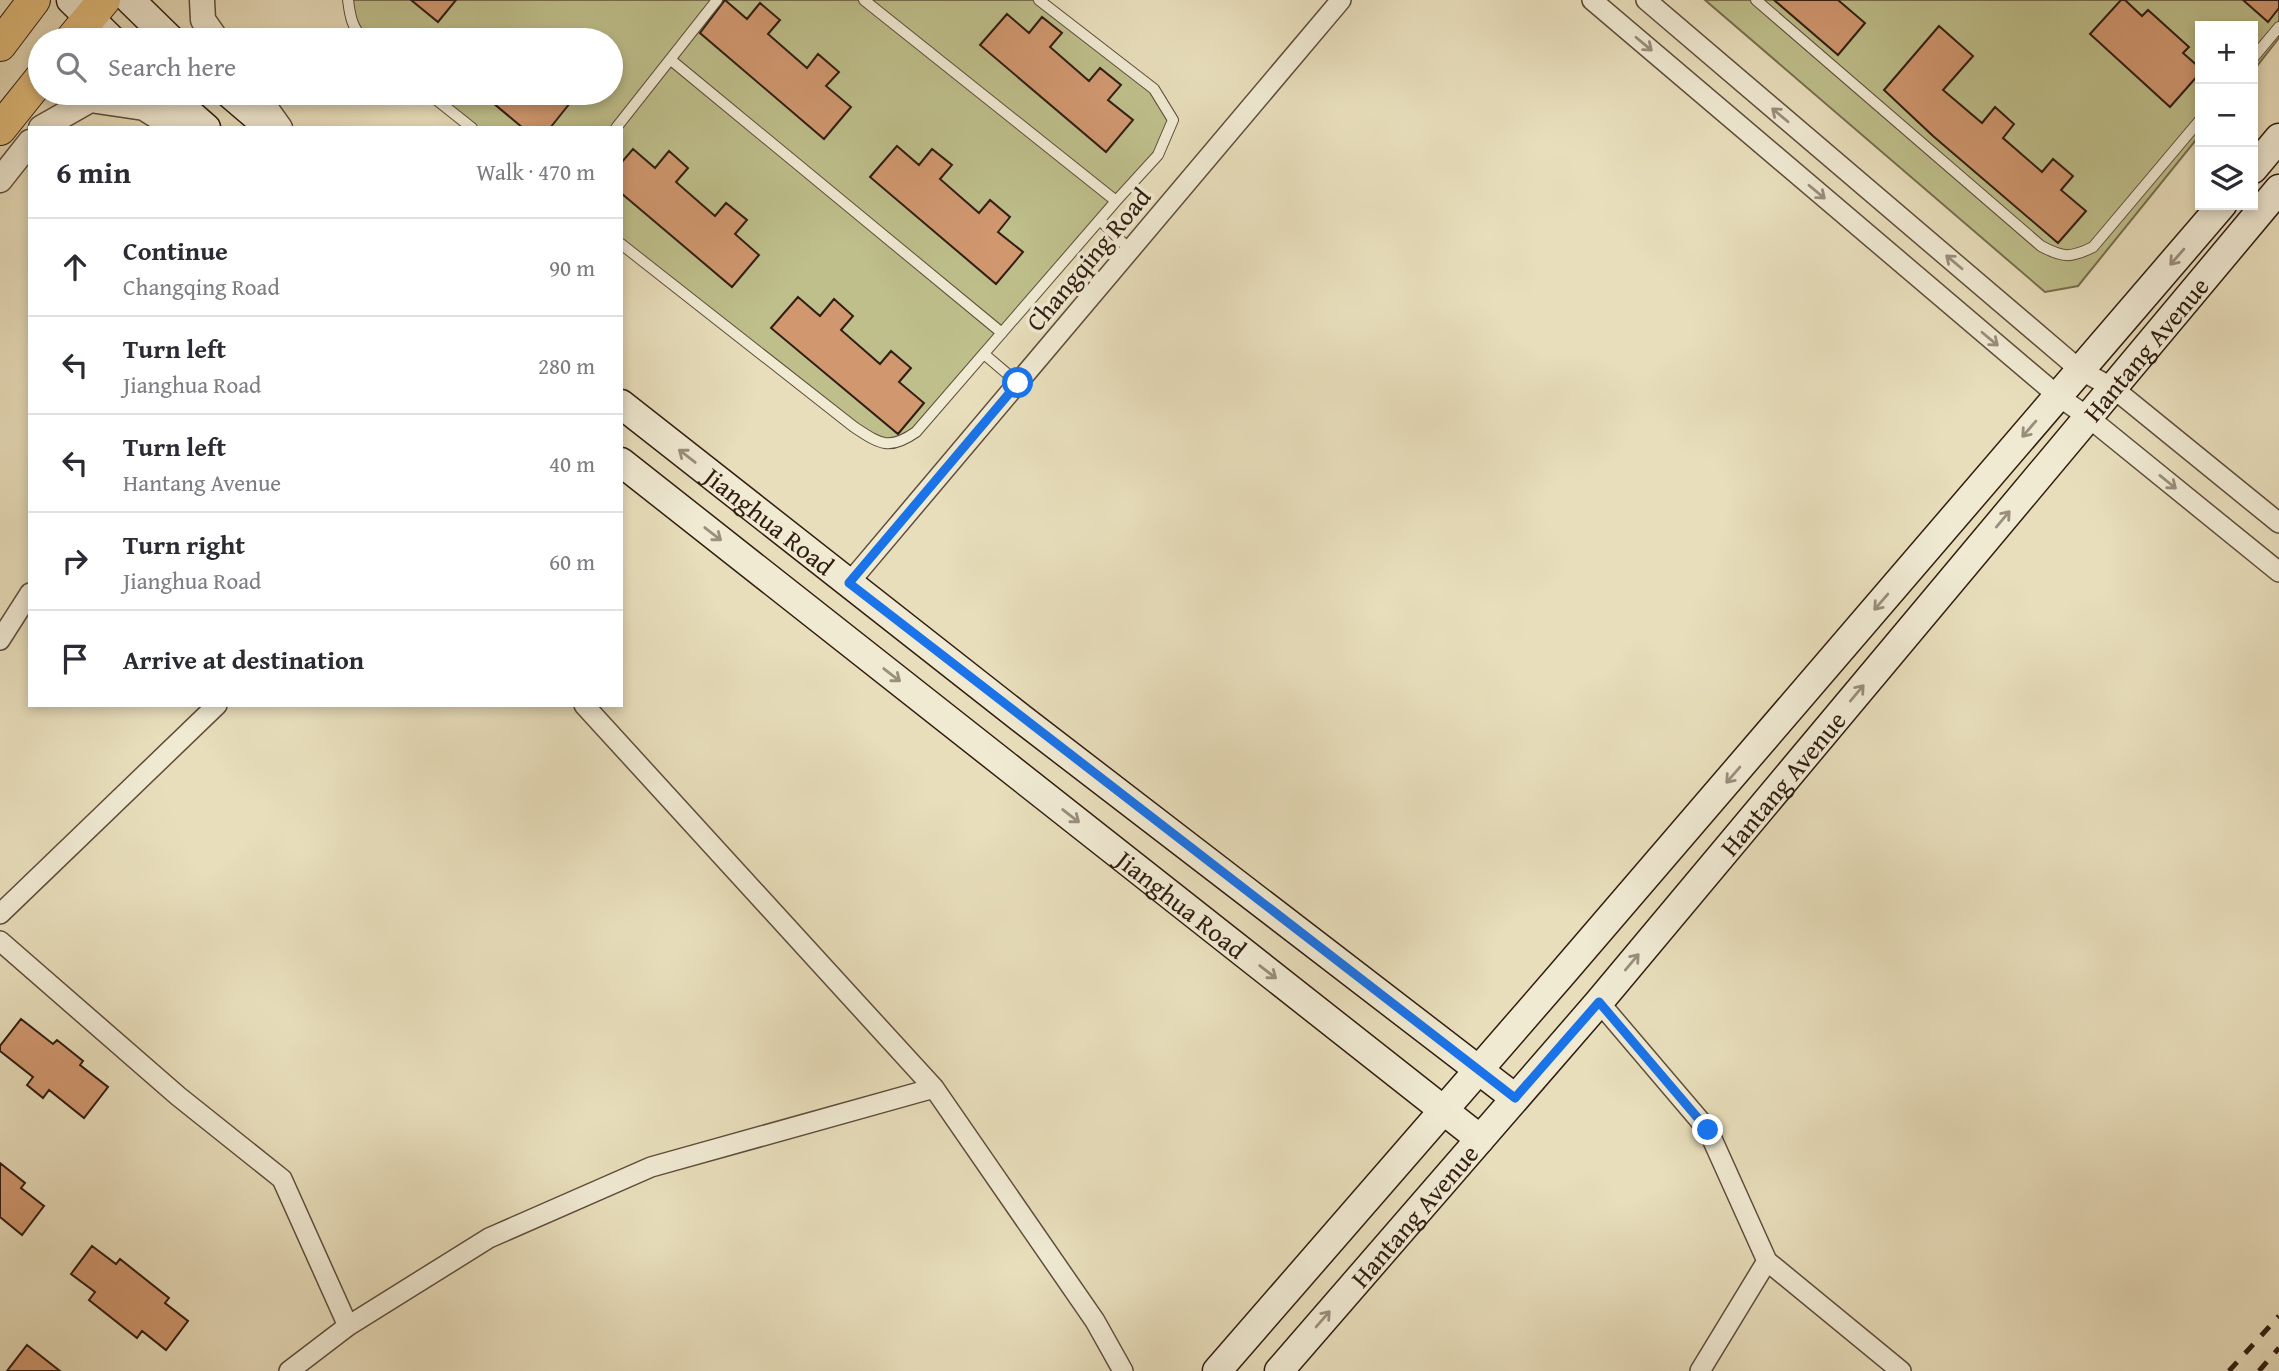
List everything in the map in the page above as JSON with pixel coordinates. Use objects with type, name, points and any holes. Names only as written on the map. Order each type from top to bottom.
[{"type":"main road","points":[[0,45],[34,0]]},
{"type":"main road","points":[[130,0],[159,28]]},
{"type":"main road","points":[[84,15],[99,28]]},
{"type":"main road","points":[[0,129],[28,94]]},
{"type":"main road","points":[[180,105],[204,126]]},
{"type":"main road","points":[[243,105],[269,126]]},
{"type":"main road","points":[[2258,163],[2279,138]]},
{"type":"main road","name":"Hantang Avenue","points":[[1279,1371],[1599,1002],[2279,189]]},
{"type":"main road","name":"Hantang Avenue","points":[[1217,1371],[1444,1111],[2218,210]]},
{"type":"main road","name":"Jianghua Road","points":[[623,406],[1257,901],[1515,1098]]},
{"type":"main road","name":"Jianghua Road","points":[[623,463],[1480,1139]]},
{"type":"street","points":[[202,0],[203,20],[209,28]]},
{"type":"street","name":"Changqing Road","points":[[849,583],[1341,0]]},
{"type":"street","points":[[1592,0],[2058,396],[2088,417],[2279,572]]},
{"type":"street","points":[[1646,0],[2080,370],[2113,388],[2279,523]]},
{"type":"street","points":[[44,126],[81,105]]},
{"type":"street","points":[[124,105],[144,108],[173,126]]},
{"type":"street","points":[[264,105],[279,126]]},
{"type":"street","points":[[0,159],[28,138]]},
{"type":"street","points":[[0,180],[28,145]]},
{"type":"street","points":[[0,640],[28,596]]},
{"type":"street","points":[[0,915],[214,707]]},
{"type":"street","points":[[586,707],[934,1088],[1095,1321],[1123,1371]]},
{"type":"street","points":[[0,941],[178,1096],[282,1178],[348,1326]]},
{"type":"street","points":[[1599,1002],[1708,1130],[1767,1261],[1901,1371]]},
{"type":"street","points":[[289,1371],[348,1326],[489,1238],[651,1167],[934,1088]]},
{"type":"street","points":[[1700,1371],[1767,1261]]},
{"type":"lane","points":[[348,0],[350,19],[355,28]]},
{"type":"lane","points":[[618,126],[717,0]]},
{"type":"lane","points":[[864,0],[1116,201]]},
{"type":"lane","points":[[623,246],[855,427],[878,442],[899,444],[916,432],[1158,155],[1173,120],[1154,89],[1039,0]]},
{"type":"lane","points":[[1756,0],[2041,246],[2058,255],[2077,255],[2093,247],[2195,126]]},
{"type":"lane","points":[[2258,52],[2279,27]]},
{"type":"lane","points":[[671,60],[1002,333]]},
{"type":"lane","points":[[443,105],[469,126]]},
{"type":"lane","points":[[1100,220],[1130,250]]},
{"type":"lane","points":[[984,354],[1018,383]]},
{"type":"green space","points":[[348,0],[1039,0],[1154,89],[1173,120],[1158,155],[899,444],[878,442],[623,246],[623,126],[469,126],[443,105],[623,105],[623,28],[360,28]]},
{"type":"green space","points":[[1705,0],[2279,0],[2279,38],[2258,65],[2258,21],[2195,21],[2195,141],[2078,286],[2045,292]]},
{"type":"building","points":[[411,0],[456,0],[438,22]]},
{"type":"building","points":[[725,0],[747,19],[760,3],[780,20],[768,34],[807,68],[818,54],[839,72],[826,86],[851,107],[824,139],[700,33]]},
{"type":"building","points":[[1774,0],[1838,0],[1865,23],[1838,55]]},
{"type":"building","points":[[2121,0],[2125,0],[2142,16],[2148,10],[2189,47],[2183,53],[2195,64],[2195,79],[2170,107],[2090,34]]},
{"type":"building","points":[[2243,0],[2279,0],[2279,8],[2268,22]]},
{"type":"building","points":[[1007,14],[1029,33],[1042,17],[1062,33],[1050,47],[1089,81],[1100,68],[1121,85],[1108,100],[1133,120],[1106,152],[980,45]]},
{"type":"building","points":[[1939,26],[1973,56],[1943,90],[1982,123],[1995,107],[2014,124],[2003,138],[2042,172],[2053,159],[2073,176],[2061,190],[2086,211],[2058,243],[1933,136],[1884,90]]},
{"type":"building","points":[[495,105],[568,105],[552,126],[521,126]]},
{"type":"building","points":[[897,146],[919,165],[932,149],[952,165],[940,179],[979,213],[990,200],[1010,217],[998,232],[1023,252],[996,284],[870,177]]},
{"type":"building","points":[[633,149],[655,168],[669,151],[688,168],[676,182],[715,216],[726,203],[747,220],[735,234],[759,255],[732,287],[623,195],[623,161]]},
{"type":"building","points":[[798,297],[820,316],[834,299],[853,316],[841,330],[880,364],[891,351],[911,368],[899,382],[924,403],[898,434],[771,328]]},
{"type":"building","points":[[21,1019],[53,1044],[57,1040],[83,1061],[80,1065],[108,1087],[84,1118],[49,1090],[43,1098],[27,1085],[33,1077],[0,1051],[0,1046]]},
{"type":"building","points":[[0,1163],[25,1183],[21,1188],[44,1206],[22,1235],[0,1217]]},
{"type":"building","points":[[92,1246],[116,1264],[120,1259],[169,1298],[165,1303],[188,1321],[166,1350],[142,1331],[137,1338],[89,1300],[95,1292],[71,1274]]},
{"type":"building","points":[[27,1345],[60,1371],[7,1371]]},
{"type":"railway","points":[[2229,1371],[2279,1316]]},
{"type":"railway","points":[[2259,1371],[2279,1348]]},
{"type":"route","points":[[1018,383],[849,583],[1515,1098],[1599,1002],[1708,1130]]}]
